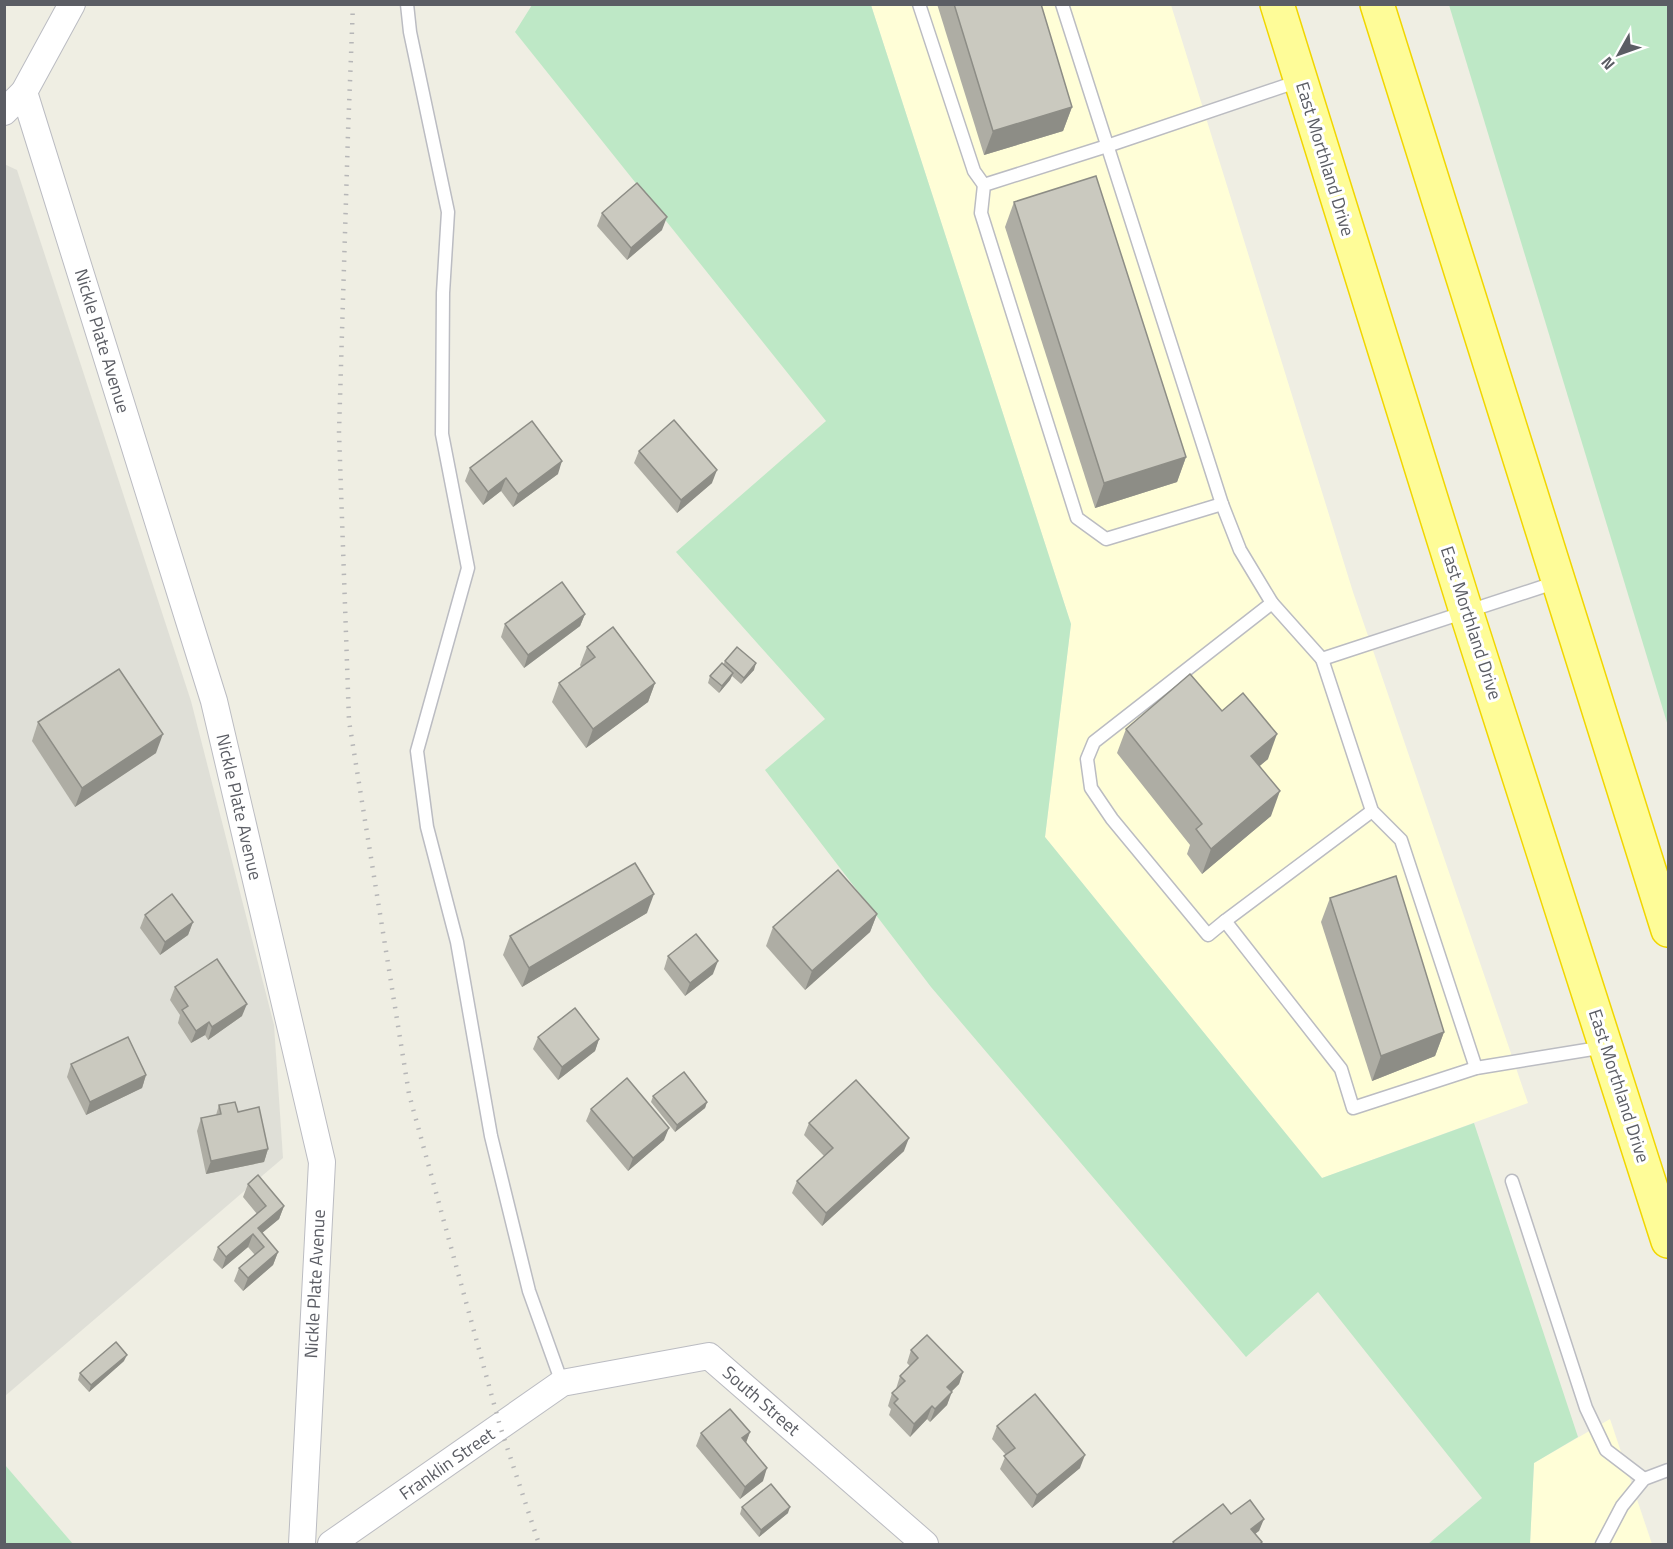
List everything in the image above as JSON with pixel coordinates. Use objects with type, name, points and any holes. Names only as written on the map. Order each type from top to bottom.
[{"type":"highway","name":"East Morthland Drive","points":[[1277,4],[1466,611],[1668,1241]]},
{"type":"highway","points":[[1377,4],[1668,930]]},
{"type":"street","points":[[4,112],[24,92],[72,4]]},
{"type":"street","name":"Nickle Plate Avenue","points":[[24,92],[214,700],[322,1162],[302,1545]]},
{"type":"street","name":"South Street","points":[[562,1383],[709,1356],[925,1545]]},
{"type":"street","name":"Franklin Street","points":[[331,1545],[562,1383]]},
{"type":"lane","points":[[407,4],[410,32],[448,212],[443,293],[442,434],[468,568],[417,751],[427,827],[458,942],[491,1136],[529,1291],[562,1383]]},
{"type":"lane","points":[[919,4],[974,171],[984,185],[981,213],[1077,518],[1106,539],[1222,504]]},
{"type":"lane","points":[[1062,4],[1222,504],[1240,550],[1272,603],[1322,659],[1372,811],[1401,840],[1476,1068]]},
{"type":"lane","points":[[984,185],[1300,80]]},
{"type":"lane","points":[[1322,659],[1559,582]]},
{"type":"lane","points":[[1272,603],[1094,742],[1087,759],[1091,788],[1112,819],[1208,935],[1372,811]]},
{"type":"lane","points":[[1225,921],[1341,1068],[1353,1108],[1476,1068],[1606,1046]]},
{"type":"lane","points":[[1512,1180],[1586,1408],[1606,1450],[1644,1479]]},
{"type":"lane","points":[[1602,1545],[1622,1506],[1644,1479],[1668,1470]]},
{"type":"shaded area","points":[[532,5],[871,5],[1071,624],[1045,837],[1322,1178],[1474,1123],[1578,1437],[1534,1463],[1530,1544],[1428,1544],[1482,1498],[1318,1292],[1246,1357],[931,987],[765,770],[825,719],[676,552],[826,421],[515,32]]},
{"type":"shaded area","points":[[871,5],[1171,5],[1353,592],[1528,1103],[1322,1178],[1045,837],[1071,624]]},
{"type":"shaded area","points":[[1449,5],[1668,5],[1668,726]]},
{"type":"shaded area","points":[[4,164],[17,170],[191,701],[274,1025],[283,1158],[5,1396]]},
{"type":"shaded area","points":[[1610,1419],[1652,1544],[1530,1544],[1534,1463]]},
{"type":"shaded area","points":[[5,1465],[73,1544],[5,1544]]},
{"type":"building","points":[[954,4],[1041,4],[1072,107],[993,131]]},
{"type":"building","points":[[1096,176],[1186,457],[1104,483],[1014,202]]},
{"type":"building","points":[[637,183],[667,217],[631,248],[602,213]]},
{"type":"building","points":[[674,420],[717,470],[681,500],[639,451]]},
{"type":"building","points":[[532,421],[562,461],[518,494],[506,478],[488,492],[470,468]]},
{"type":"building","points":[[562,582],[585,614],[528,655],[505,624]]},
{"type":"building","points":[[613,627],[655,683],[593,729],[559,683],[595,657],[587,647]]},
{"type":"building","points":[[737,647],[756,663],[744,678],[725,661]]},
{"type":"building","points":[[722,663],[733,673],[722,686],[710,676]]},
{"type":"building","points":[[119,669],[163,734],[82,788],[38,722]]},
{"type":"building","points":[[1190,674],[1222,711],[1243,693],[1277,734],[1251,756],[1280,791],[1211,849],[1196,829],[1202,824],[1126,729]]},
{"type":"building","points":[[635,863],[654,894],[529,968],[510,936]]},
{"type":"building","points":[[838,870],[877,914],[812,971],[773,927]]},
{"type":"building","points":[[1396,876],[1444,1032],[1381,1056],[1330,898]]},
{"type":"building","points":[[172,894],[193,922],[165,942],[145,915]]},
{"type":"building","points":[[696,934],[718,961],[690,983],[668,956]]},
{"type":"building","points":[[217,959],[247,1004],[212,1027],[209,1022],[196,1031],[182,1010],[188,1006],[175,987]]},
{"type":"building","points":[[575,1008],[599,1039],[562,1067],[538,1037]]},
{"type":"building","points":[[128,1037],[146,1075],[90,1102],[71,1064]]},
{"type":"building","points":[[684,1072],[707,1102],[677,1125],[653,1096]]},
{"type":"building","points":[[627,1078],[669,1128],[633,1158],[591,1109]]},
{"type":"building","points":[[856,1080],[909,1138],[826,1213],[797,1181],[833,1148],[809,1123]]},
{"type":"building","points":[[235,1102],[238,1112],[259,1107],[268,1149],[211,1161],[201,1118],[221,1114],[219,1105]]},
{"type":"building","points":[[258,1175],[284,1206],[258,1228],[278,1252],[248,1278],[239,1268],[264,1247],[253,1234],[226,1257],[218,1247],[266,1206],[248,1184]]},
{"type":"building","points":[[927,1335],[963,1372],[947,1387],[952,1392],[935,1409],[932,1406],[914,1424],[894,1403],[898,1399],[892,1393],[905,1381],[900,1376],[918,1358],[911,1350]]},
{"type":"building","points":[[116,1342],[127,1355],[91,1385],[80,1373]]},
{"type":"building","points":[[1035,1394],[1085,1455],[1037,1495],[1004,1456],[1015,1448],[997,1426]]},
{"type":"building","points":[[730,1409],[750,1432],[742,1438],[767,1468],[745,1487],[701,1433]]},
{"type":"building","points":[[771,1484],[790,1507],[761,1530],[742,1507]]},
{"type":"building","points":[[1250,1500],[1264,1519],[1251,1529],[1262,1542],[1259,1545],[1175,1545],[1173,1542],[1223,1504],[1231,1514]]},
{"type":"railway","points":[[353,4],[339,432],[349,721],[409,1094],[500,1426],[539,1544]]}]
